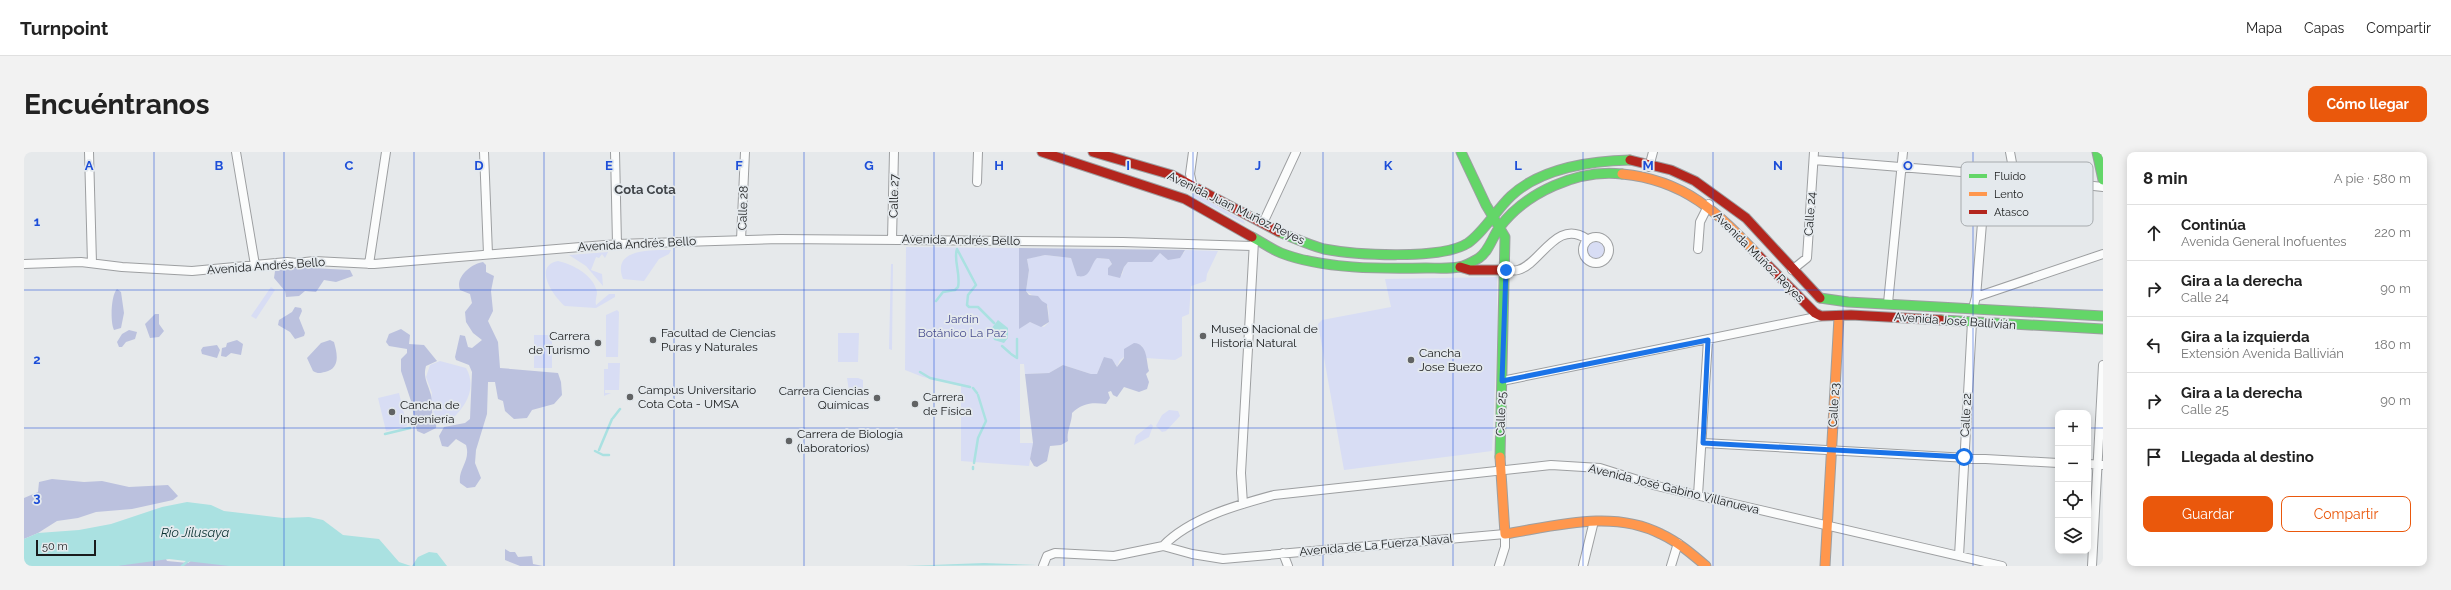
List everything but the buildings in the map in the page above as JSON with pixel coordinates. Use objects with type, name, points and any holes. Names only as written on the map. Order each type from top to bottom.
[{"type":"main road","name":"Avenida Juan Muñoz Reyes","points":[[1042,152],[1185,200],[1253,243],[1281,253],[1311,261],[1380,269],[1460,267],[1479,258],[1486,251],[1499,228],[1524,204],[1554,186],[1592,175],[1616,173],[1646,176],[1686,191],[1707,206]]},
{"type":"main road","name":"Avenida Juan Muñoz Reyes","points":[[1093,152],[1170,174],[1192,184],[1288,236],[1324,248],[1394,254],[1449,251],[1460,248],[1469,242],[1512,195],[1533,182],[1557,172],[1588,162],[1608,160],[1650,163],[1695,181],[1746,218],[1792,270]]},
{"type":"main road","name":"Calle 25","points":[[1461,152],[1492,216],[1505,237],[1506,270],[1500,471],[1504,534]]},
{"type":"main road","points":[[2097,152],[2103,180]]},
{"type":"main road","points":[[1185,200],[1192,184]]},
{"type":"main road","name":"Avenida Muñoz Reyes","points":[[1707,206],[1749,245],[1810,308]]},
{"type":"main road","points":[[1253,243],[1263,223]]},
{"type":"main road","points":[[1460,267],[1470,270],[1506,270]]},
{"type":"main road","points":[[1781,278],[1792,270]]},
{"type":"main road","name":"Avenida Muñoz Reyes","points":[[1792,270],[1820,298]]},
{"type":"main road","name":"Avenida José Ballivián","points":[[1820,298],[1888,304],[2103,316]]},
{"type":"main road","points":[[1839,316],[1848,307],[1916,310],[1925,306]]},
{"type":"main road","points":[[1810,308],[1821,316]]},
{"type":"main road","points":[[1972,322],[1973,308]]},
{"type":"main road","name":"Avenida José Ballivián","points":[[1821,316],[1851,315],[2103,329]]},
{"type":"main road","name":"Calle 23","points":[[1825,566],[1839,316]]},
{"type":"main road","name":"Avenida de La Fuerza Naval","points":[[1504,534],[1594,521],[1621,523],[1652,529],[1678,543],[1706,566]]},
{"type":"street","points":[[89,152],[92,262]]},
{"type":"street","points":[[236,152],[255,265]]},
{"type":"street","points":[[369,264],[386,152]]},
{"type":"street","points":[[484,152],[488,254]]},
{"type":"street","points":[[615,152],[617,244]]},
{"type":"street","name":"Calle 28","points":[[741,240],[745,152]]},
{"type":"street","name":"Calle 27","points":[[892,240],[894,152]]},
{"type":"street","points":[[977,182],[978,152]]},
{"type":"street","points":[[1192,184],[1190,174],[1193,152]]},
{"type":"street","points":[[1263,223],[1296,152]]},
{"type":"street","points":[[1646,176],[1653,152]]},
{"type":"street","points":[[1888,304],[1903,152]]},
{"type":"street","points":[[2010,152],[2012,162]]},
{"type":"street","points":[[1814,156],[1902,167],[1961,172]]},
{"type":"street","name":"Calle 24","points":[[1792,270],[1806,258],[1814,156]]},
{"type":"street","points":[[2093,186],[2103,187]]},
{"type":"street","points":[[1698,249],[1700,222],[1707,206],[1716,196]]},
{"type":"street","points":[[1973,308],[1976,297],[1982,226]]},
{"type":"street","points":[[1506,270],[1519,270],[1564,235],[1574,233],[1587,239]]},
{"type":"street","name":"Avenida Andrés Bello","points":[[24,264],[92,262],[122,267],[192,271],[287,262],[302,263],[314,261],[369,264],[617,244],[741,240],[1253,243]]},
{"type":"street","points":[[1243,504],[1241,473],[1253,243]]},
{"type":"street","points":[[1976,297],[2103,254]]},
{"type":"street","points":[[1804,321],[1809,315],[1810,308]]},
{"type":"street","points":[[1502,381],[1804,321],[1821,316]]},
{"type":"street","name":"Calle 22","points":[[1959,556],[1972,322]]},
{"type":"street","points":[[1698,495],[1703,443],[1708,340]]},
{"type":"street","points":[[2092,566],[2101,465],[2103,365]]},
{"type":"street","points":[[1703,443],[1831,449],[2055,463]]},
{"type":"street","points":[[2091,464],[2101,465]]},
{"type":"street","name":"Avenida José Gabino Villanueva","points":[[1163,546],[1190,524],[1243,504],[1274,495],[1551,465],[1600,468],[1657,486],[1826,527],[2002,566]]},
{"type":"street","points":[[1583,566],[1594,521]]},
{"type":"street","name":"Avenida de La Fuerza Naval","points":[[1043,564],[1047,556],[1055,553],[1114,556],[1163,546],[1192,554],[1223,559],[1504,534]]},
{"type":"street","name":"Calle 25","points":[[1499,566],[1505,547],[1504,534]]},
{"type":"street","points":[[1671,566],[1678,543]]},
{"type":"street","points":[[1282,553],[1288,566]]},
{"type":"green space","points":[[1194,193],[1244,221],[1245,224],[1193,197]]},
{"type":"green space","points":[[1592,241],[1600,241],[1605,246],[1603,257],[1600,259],[1592,259],[1587,254],[1587,246]]},
{"type":"green space","name":"Jardín Botánico La Paz","points":[[906,247],[1019,248],[1019,328],[1030,322],[1044,327],[1049,322],[1048,306],[1026,291],[1029,270],[1027,259],[1045,255],[1071,258],[1079,277],[1097,258],[1109,259],[1112,264],[1108,268],[1122,275],[1124,267],[1128,262],[1148,262],[1160,253],[1166,257],[1172,258],[1184,253],[1185,250],[1218,251],[1207,274],[1206,281],[1191,286],[1189,314],[1182,317],[1182,356],[1175,360],[1146,358],[1141,345],[1120,360],[1117,367],[1115,363],[1101,364],[1097,374],[1091,374],[1063,365],[1049,373],[1025,374],[1024,364],[1020,364],[1020,443],[1033,443],[1029,466],[961,461],[961,386],[923,377],[905,370]]},
{"type":"green space","points":[[671,250],[669,254],[659,259],[644,281],[623,279],[621,269],[623,261],[628,256],[644,251]]},
{"type":"green space","points":[[608,252],[605,258],[602,254],[599,258],[596,257],[591,270],[602,274],[603,286],[586,266],[569,255]]},
{"type":"green space","points":[[558,261],[582,271],[592,280],[597,292],[596,305],[609,294],[615,294],[615,297],[596,308],[565,306],[560,302],[551,289],[546,275],[550,264]]},
{"type":"green space","points":[[891,264],[893,264],[892,350],[889,349]]},
{"type":"green space","name":"Cancha Jose Buezo","points":[[1497,277],[1497,339],[1492,451],[1344,470],[1318,324],[1322,320],[1391,307],[1385,279]]},
{"type":"green space","points":[[271,287],[275,290],[256,319],[251,316]]},
{"type":"green space","points":[[617,310],[619,312],[618,357],[606,357],[606,315]]},
{"type":"green space","points":[[838,333],[859,333],[858,362],[838,362]]},
{"type":"green space","points":[[534,335],[552,335],[552,368],[534,368]]},
{"type":"green space","points":[[440,361],[466,368],[470,376],[471,384],[470,392],[463,407],[445,425],[435,421],[431,399],[432,393],[426,377],[430,365]]},
{"type":"green space","points":[[608,363],[620,363],[619,390],[605,390],[605,393],[611,393],[604,396],[604,369],[608,369]]},
{"type":"green space","points":[[847,378],[858,378],[863,380],[863,391],[849,391]]},
{"type":"green space","name":"Cancha de Ingeniería","points":[[399,393],[407,426],[386,431],[378,398]]},
{"type":"green space","points":[[1169,410],[1178,411],[1180,416],[1166,431],[1162,432],[1156,426],[1162,415]]},
{"type":"green space","points":[[1151,424],[1153,426],[1149,437],[1134,445],[1136,436]]},
{"type":"shaded area","points":[[1019,248],[1185,250],[1180,258],[1168,260],[1160,253],[1152,262],[1128,262],[1124,267],[1120,278],[1108,275],[1108,268],[1112,264],[1109,259],[1097,258],[1088,273],[1082,276],[1077,276],[1071,258],[1045,255],[1027,259],[1029,270],[1026,291],[1029,295],[1038,296],[1047,304],[1049,322],[1041,327],[1030,322],[1019,329]]},
{"type":"shaded area","points":[[483,262],[486,265],[486,272],[494,276],[491,291],[493,311],[488,321],[498,342],[500,368],[558,373],[561,382],[562,395],[554,404],[532,410],[527,418],[514,419],[505,411],[503,401],[498,399],[495,382],[488,382],[487,414],[476,450],[475,463],[481,478],[475,487],[467,488],[460,483],[461,473],[467,456],[466,445],[456,439],[448,447],[442,446],[439,436],[444,427],[465,423],[470,419],[472,372],[469,365],[456,360],[455,357],[460,335],[465,336],[468,347],[472,348],[482,340],[473,333],[466,322],[465,312],[472,303],[470,294],[460,290],[459,285],[462,276],[469,268]]},
{"type":"shaded area","points":[[307,265],[311,268],[350,270],[353,276],[336,282],[324,280],[316,292],[305,291],[299,296],[286,297],[285,291],[274,278],[275,271]]},
{"type":"shaded area","points":[[117,289],[121,292],[124,313],[121,328],[114,330],[112,309],[113,297]]},
{"type":"shaded area","points":[[295,307],[301,308],[302,311],[299,318],[305,333],[304,336],[295,339],[290,332],[278,325],[279,320],[292,312]]},
{"type":"shaded area","points":[[155,314],[159,314],[159,324],[164,331],[159,337],[150,338],[145,324]]},
{"type":"shaded area","points":[[401,329],[410,335],[409,344],[424,345],[437,361],[426,366],[425,373],[431,395],[432,414],[436,428],[424,434],[417,431],[411,401],[401,371],[401,359],[407,353],[407,349],[389,346],[386,342],[389,334]]},
{"type":"shaded area","points":[[129,330],[137,332],[135,339],[126,342],[122,347],[119,347],[117,342],[122,334]]},
{"type":"shaded area","points":[[237,340],[243,344],[241,355],[231,353],[226,357],[221,356],[222,348],[226,347],[227,343]]},
{"type":"shaded area","points":[[330,340],[334,342],[335,346],[337,355],[336,364],[330,370],[325,372],[318,373],[313,371],[307,358],[321,343]]},
{"type":"shaded area","points":[[1134,343],[1142,346],[1146,354],[1149,371],[1146,374],[1149,382],[1147,389],[1139,392],[1124,387],[1117,397],[1113,395],[1111,391],[1108,392],[1110,398],[1106,404],[1096,403],[1083,405],[1080,407],[1072,413],[1068,441],[1061,445],[1050,446],[1047,461],[1037,467],[1034,466],[1030,459],[1033,443],[1025,374],[1049,373],[1063,365],[1091,374],[1097,374],[1104,357],[1112,359],[1117,367],[1124,358],[1124,349]]},
{"type":"shaded area","points":[[217,345],[220,350],[217,358],[202,354],[201,350],[203,347]]},
{"type":"shaded area","points":[[52,479],[84,482],[102,481],[129,487],[168,485],[178,496],[173,500],[132,509],[96,512],[78,518],[57,521],[38,533],[24,539],[24,498],[38,492],[39,482]]},
{"type":"shaded area","points":[[505,549],[510,552],[515,552],[518,557],[532,556],[533,564],[543,566],[520,566],[505,560]]},
{"type":"shaded area","points":[[165,557],[167,561],[188,563],[192,560],[262,566],[115,566]]},
{"type":"water","points":[[998,320],[1008,328],[1008,338],[1004,343],[994,340],[991,329]]},
{"type":"water","name":"Río Jilusaya","points":[[187,502],[211,505],[224,511],[283,518],[309,517],[323,520],[343,535],[379,539],[399,562],[411,566],[229,566],[169,559],[117,566],[24,566],[24,539],[38,533],[79,530],[111,524],[162,507]]},
{"type":"water","points":[[429,552],[437,553],[447,566],[412,566],[418,557]]},
{"type":"water","points":[[984,563],[1037,565],[905,566]]},
{"type":"waterway","points":[[936,301],[943,292],[955,290],[958,287],[959,277],[956,257],[957,249],[976,285],[968,295],[967,305],[969,307],[978,307],[994,323]]},
{"type":"waterway","points":[[1011,354],[1017,358],[1017,339]]},
{"type":"waterway","points":[[1002,346],[1010,353]]},
{"type":"waterway","points":[[920,372],[930,378],[970,387]]},
{"type":"waterway","points":[[973,388],[977,393]]},
{"type":"waterway","points":[[974,463],[978,438],[986,421],[978,395]]},
{"type":"waterway","points":[[613,418],[620,409]]},
{"type":"waterway","points":[[599,450],[612,419]]},
{"type":"waterway","points":[[385,434],[410,428]]},
{"type":"waterway","points":[[595,451],[603,455],[609,455]]},
{"type":"waterway","points":[[182,566],[189,560]]},
{"type":"traffic: fast","points":[[1461,152],[1486,205],[1505,237],[1500,457]]},
{"type":"traffic: fast","points":[[2097,152],[2103,180]]},
{"type":"traffic: fast","points":[[1279,232],[1324,249],[1338,251],[1398,255],[1439,252],[1456,248],[1468,243],[1479,233],[1511,196],[1523,186],[1537,179],[1583,164],[1630,160]]},
{"type":"traffic: fast","points":[[1252,237],[1281,253],[1297,258],[1333,265],[1372,268],[1459,267],[1479,258],[1488,248],[1499,228],[1510,215],[1538,194],[1571,179],[1605,173],[1622,174]]},
{"type":"traffic: fast","points":[[1820,298],[1848,302],[2103,316]]},
{"type":"traffic: fast","points":[[1941,320],[2103,329]]},
{"type":"traffic: slow","points":[[1622,174],[1644,177],[1664,183],[1682,191],[1714,212],[1759,256]]},
{"type":"traffic: slow","points":[[1825,566],[1839,317]]},
{"type":"traffic: slow","points":[[1500,457],[1505,534],[1564,524],[1604,521],[1623,522],[1643,526],[1667,537],[1685,548],[1706,566]]},
{"type":"traffic: jam","points":[[1042,152],[1185,199],[1252,237]]},
{"type":"traffic: jam","points":[[1093,152],[1172,175],[1279,232]]},
{"type":"traffic: jam","points":[[1630,160],[1671,170],[1695,181],[1746,218],[1820,298]]},
{"type":"traffic: jam","points":[[1759,256],[1815,313],[1821,316],[1851,315],[1941,320]]},
{"type":"traffic: jam","points":[[1460,267],[1470,270],[1506,270]]},
{"type":"place","name":"Museo Nacional de Historia Natural","points":[[1203,336]]},
{"type":"place","name":"Facultad de Ciencias Puras y Naturales","points":[[653,340]]},
{"type":"place","name":"Carrera de Turismo","points":[[598,343]]},
{"type":"place","name":"Cancha Jose Buezo","points":[[1411,360]]},
{"type":"place","name":"Campus Universitario Cota Cota - UMSA","points":[[630,397]]},
{"type":"place","name":"Carrera Ciencias Químicas","points":[[877,398]]},
{"type":"place","name":"Carrera de Física","points":[[915,404]]},
{"type":"place","name":"Cancha de Ingeniería","points":[[392,412]]},
{"type":"place","name":"Carrera de Biología (laboratorios)","points":[[789,441]]},
{"type":"district","name":"Cota Cota","points":[[645,189]]},
{"type":"route","points":[[1506,270],[1502,381],[1708,340],[1703,443],[1964,457]]}]
